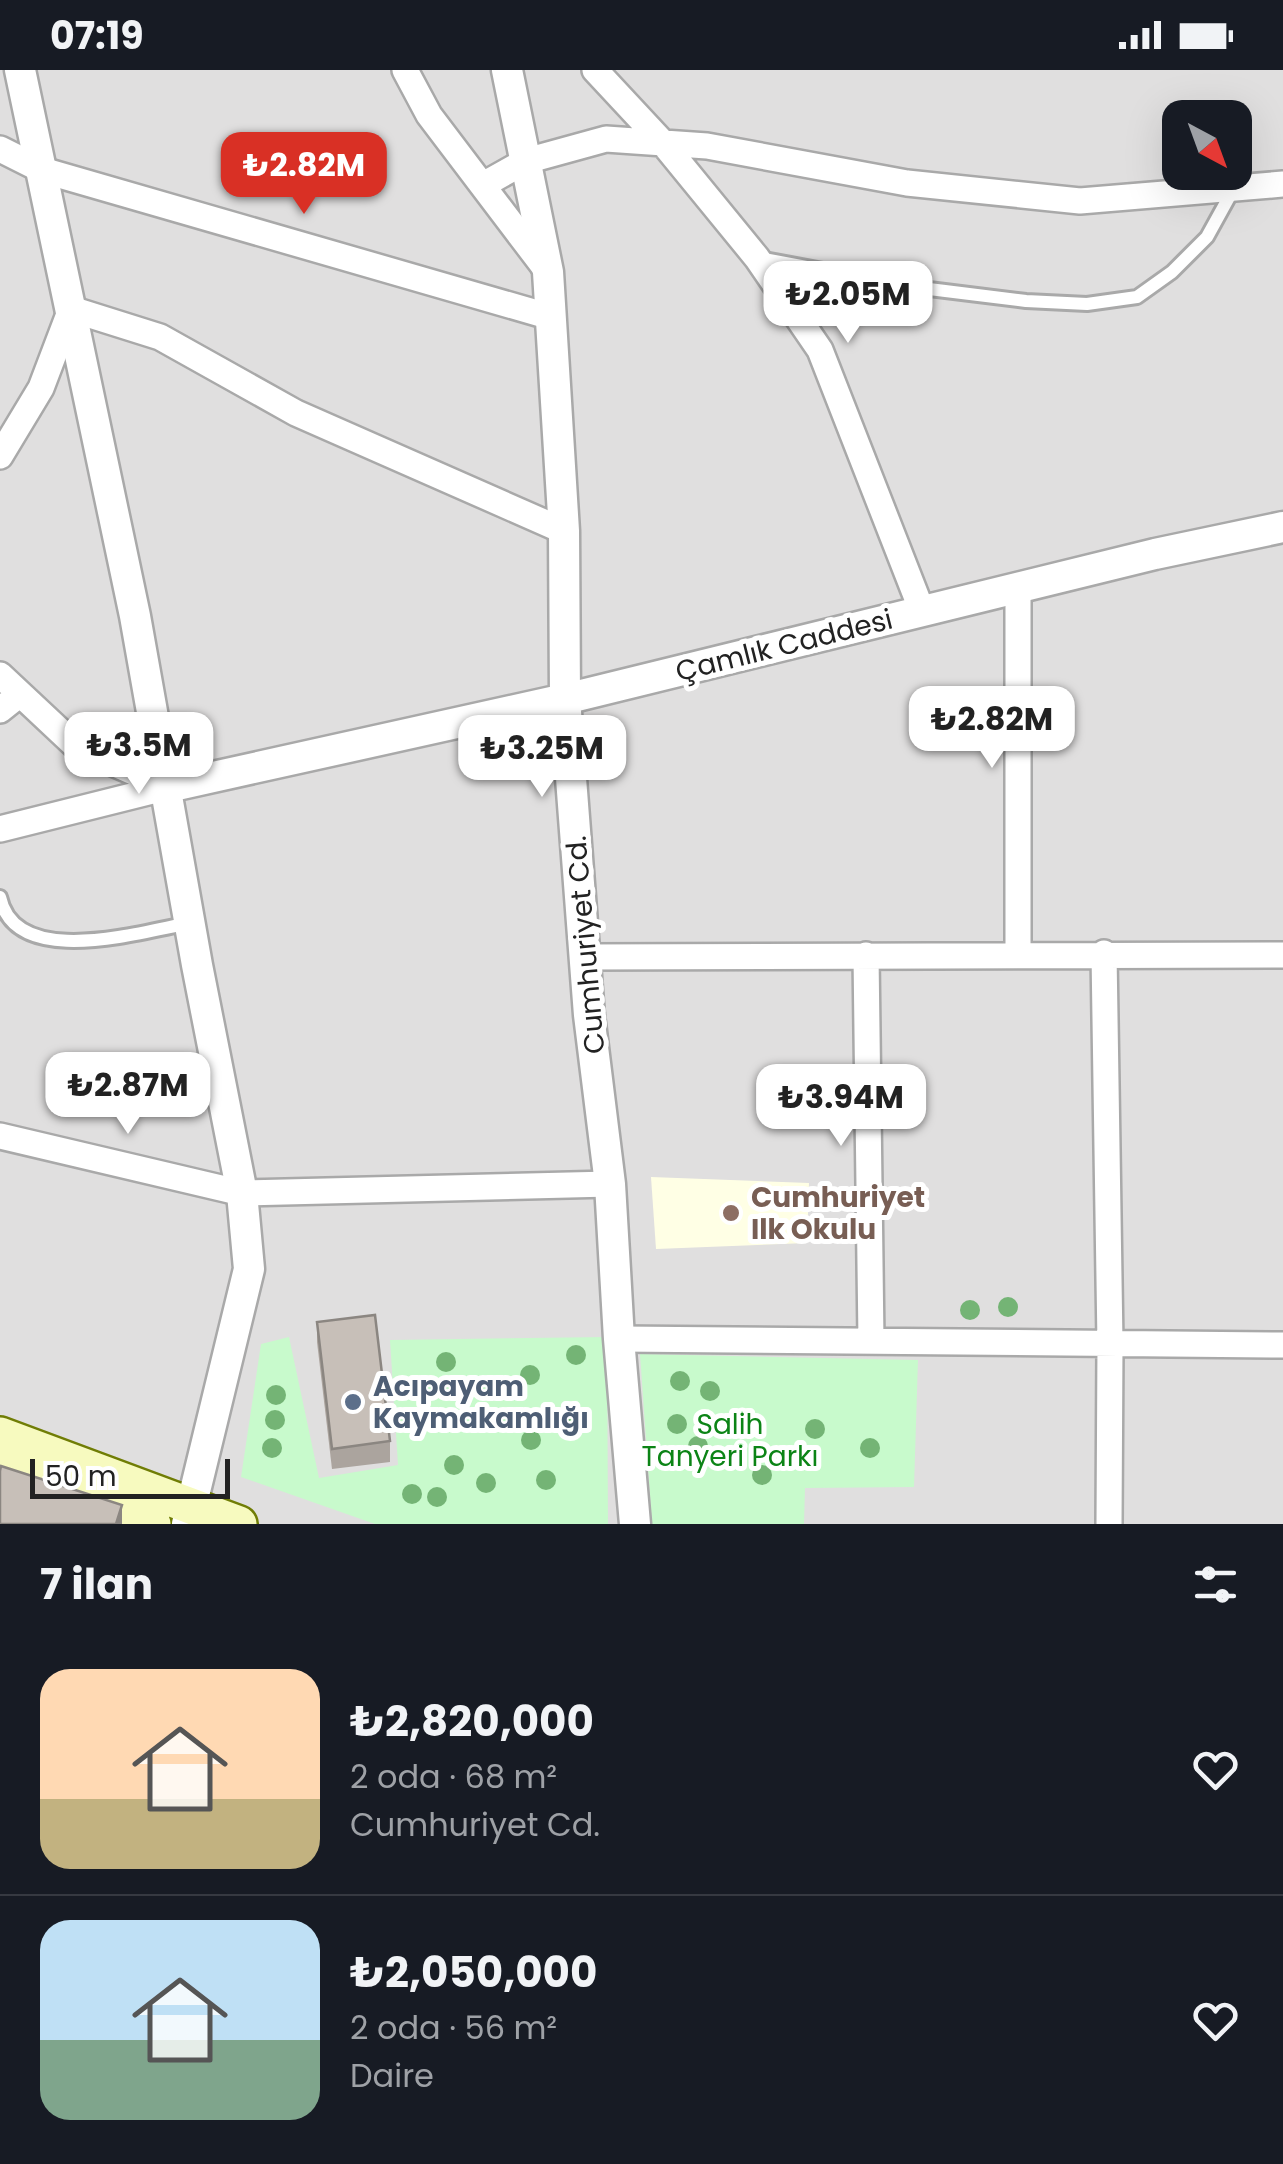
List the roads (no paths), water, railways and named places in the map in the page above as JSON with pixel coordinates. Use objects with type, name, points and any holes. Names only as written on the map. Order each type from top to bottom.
[{"type":"main road","points":[[0,1435],[189,1516],[238,1524]]},
{"type":"main road","points":[[0,1470],[153,1524]]},
{"type":"street","points":[[20,70],[168,787],[242,1192],[249,1269],[189,1516]]},
{"type":"street","points":[[405,70],[429,115],[548,272]]},
{"type":"street","name":"Cumhuriyet Cd.","points":[[508,70],[548,272],[564,532],[564,700],[585,957],[610,1184],[636,1524]]},
{"type":"street","points":[[595,70],[664,143],[757,258],[820,350],[922,611]]},
{"type":"street","points":[[482,185],[526,160],[606,139],[707,146],[907,183],[1080,201],[1210,190]]},
{"type":"street","points":[[0,149],[42,170],[551,317]]},
{"type":"street","points":[[1252,187],[1283,184]]},
{"type":"street","points":[[0,456],[41,388],[71,309]]},
{"type":"street","points":[[71,309],[160,337],[296,413],[564,532]]},
{"type":"street","name":"Çamlık Caddesi","points":[[168,787],[564,700],[1155,554],[1283,528]]},
{"type":"street","points":[[1018,588],[1018,954]]},
{"type":"street","points":[[0,675],[10,702],[78,748],[168,787]]},
{"type":"street","points":[[0,829],[168,787]]},
{"type":"street","points":[[1104,954],[1109,1524]]},
{"type":"street","points":[[585,957],[1283,954]]},
{"type":"street","points":[[866,955],[871,1342]]},
{"type":"street","points":[[0,1136],[242,1192],[610,1184]]},
{"type":"street","points":[[619,1339],[1283,1346]]},
{"type":"lane","points":[[757,258],[913,287],[1026,302],[1088,304],[1138,297],[1172,272],[1207,237],[1233,190]]},
{"type":"lane","points":[[0,897],[15,926],[40,938],[85,942],[190,923]]},
{"type":"place","name":"Cumhuriyet Ilk Okulu","points":[[731,1213]]},
{"type":"place","name":"Acıpayam Kaymakamlığı","points":[[353,1402]]},
{"type":"park label","name":"Salih Tanyeri Parkı","points":[[730,1440]]}]
